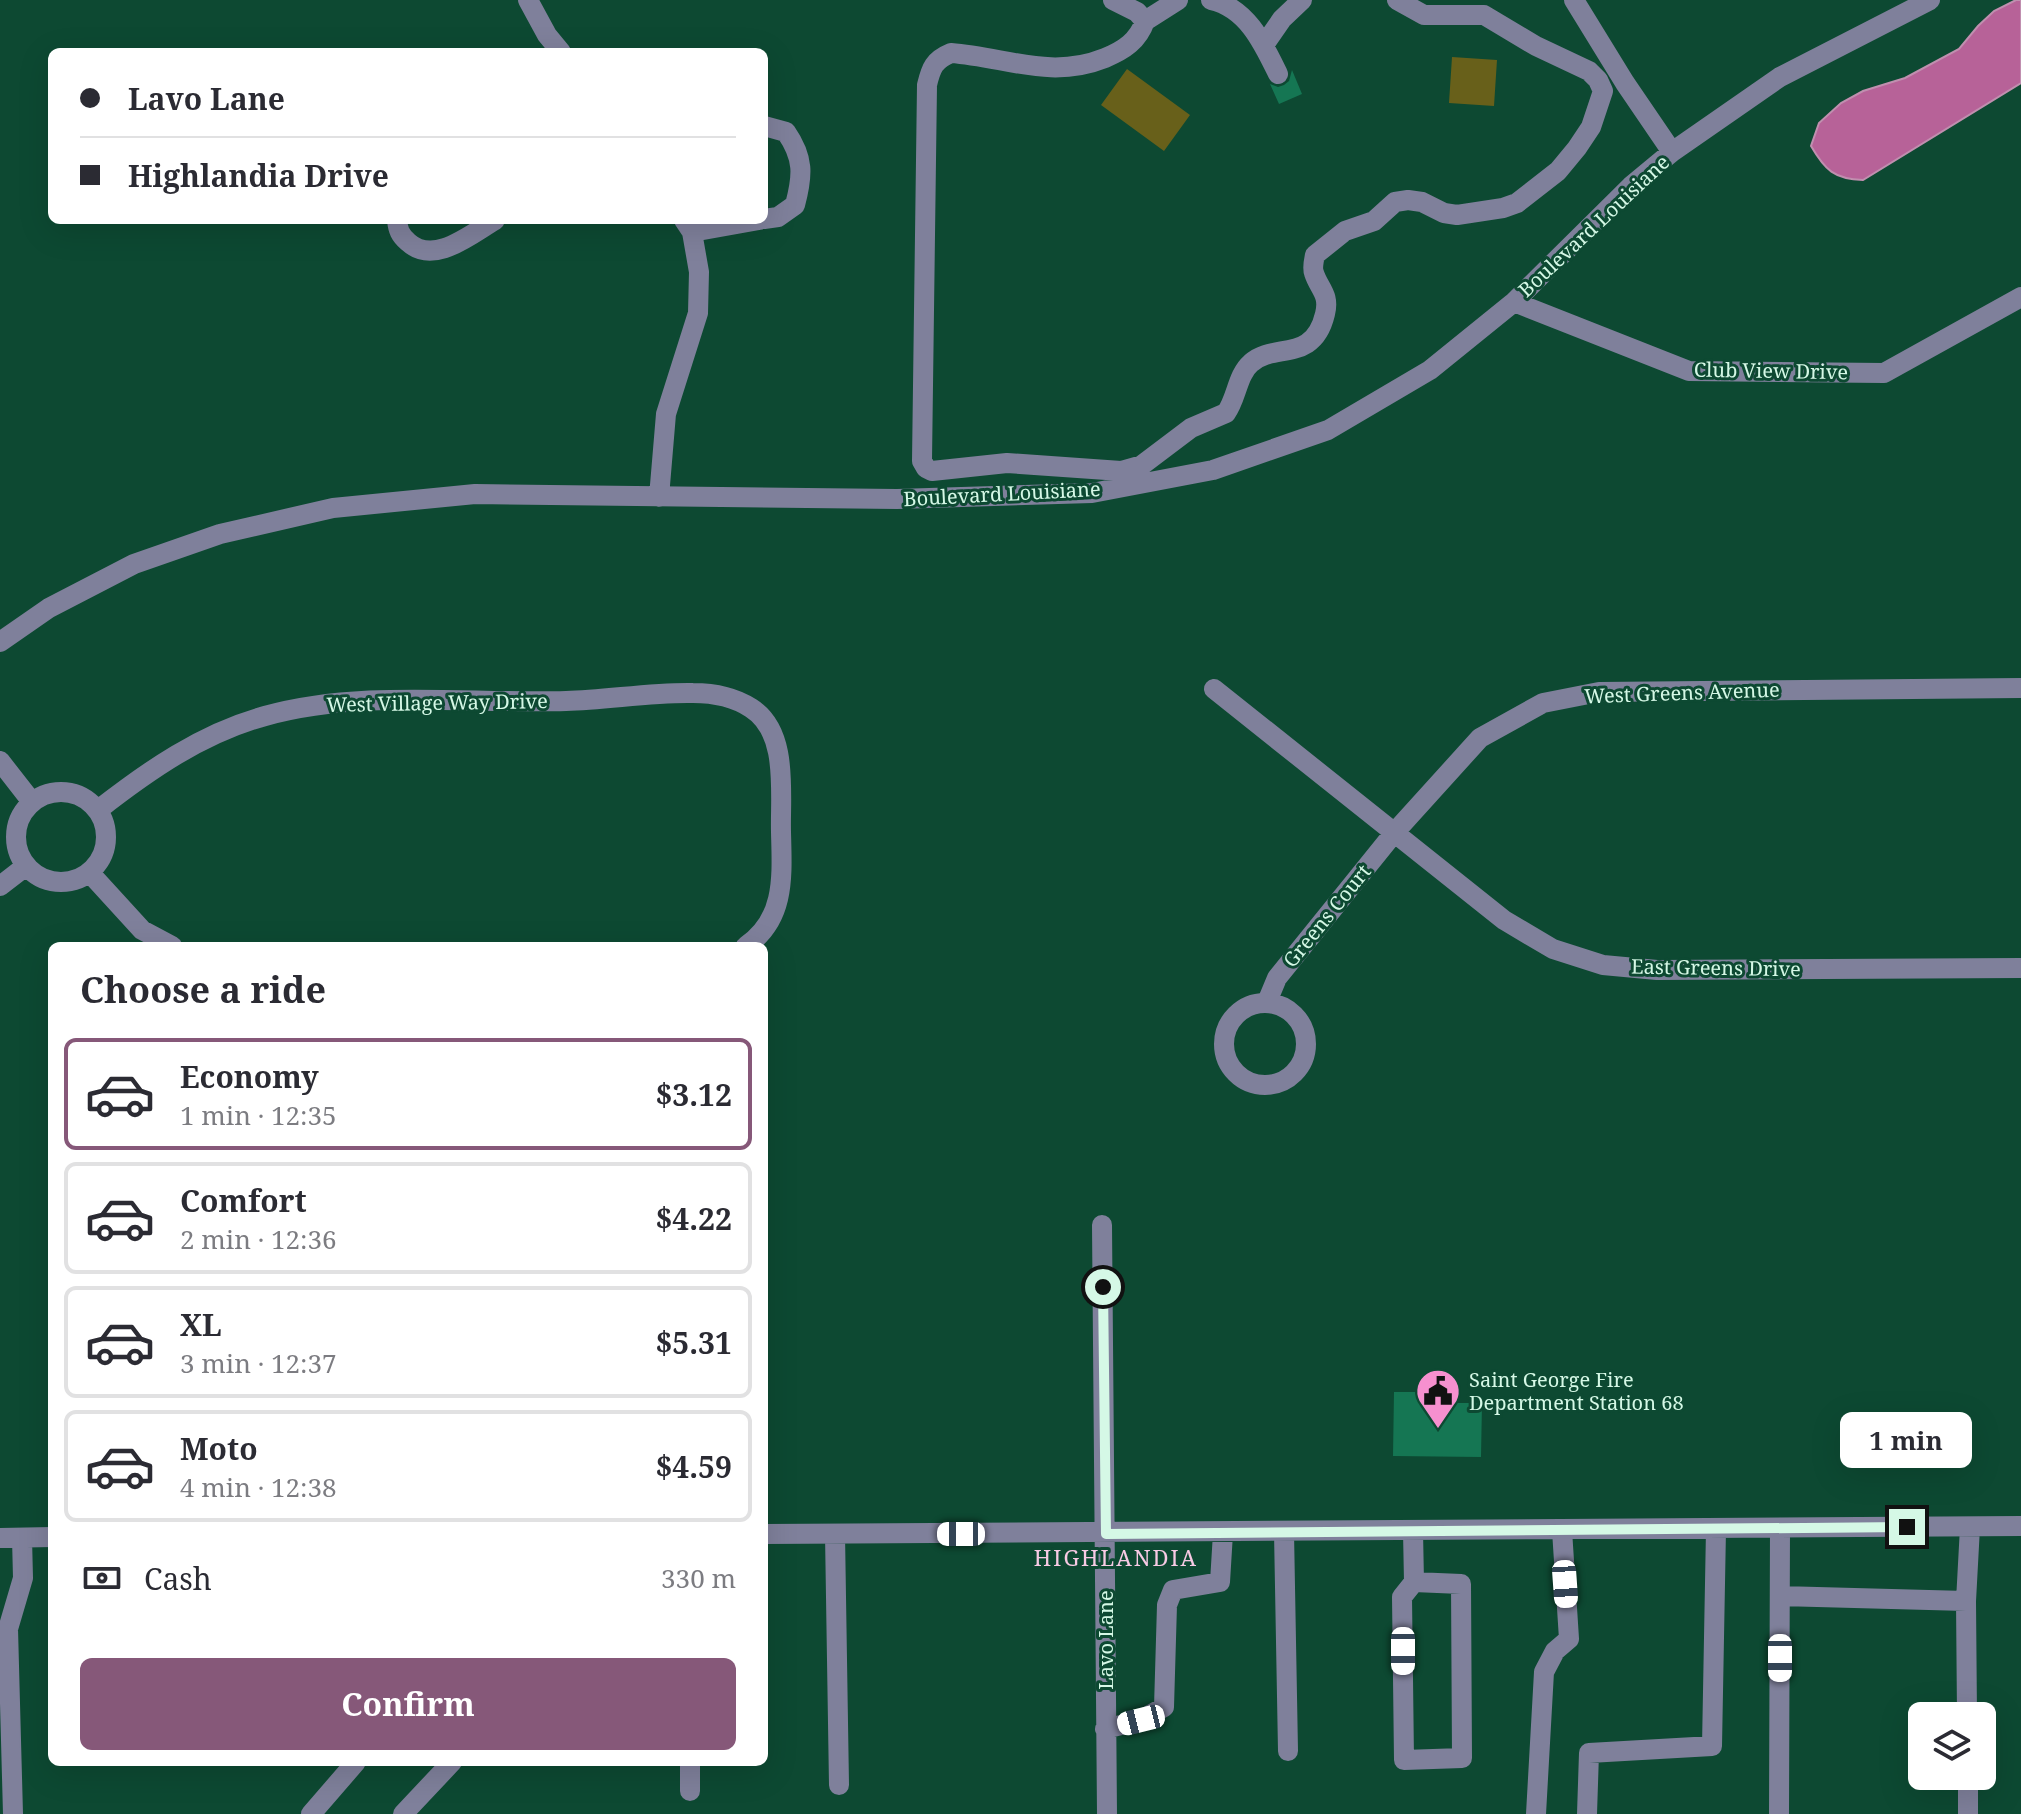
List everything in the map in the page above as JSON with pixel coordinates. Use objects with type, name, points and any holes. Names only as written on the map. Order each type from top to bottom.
[{"type":"street","points":[[528,0],[558,48]]},
{"type":"street","points":[[1113,0],[1137,12],[1145,21]]},
{"type":"street","points":[[1178,0],[1145,21],[1136,38],[1124,49],[1095,62],[1046,69],[951,53],[931,67],[927,85],[922,461],[926,468],[945,471],[1007,463],[1105,472],[1142,465],[1191,428],[1226,413],[1249,364],[1258,358],[1293,351],[1317,335],[1326,311],[1324,289],[1313,272],[1315,255],[1330,240],[1374,221],[1395,202],[1422,202],[1444,213],[1457,215],[1503,208],[1517,203],[1558,171],[1591,127],[1603,91],[1598,80],[1589,71],[1536,46],[1484,15],[1424,15],[1397,0]]},
{"type":"street","points":[[1211,0],[1237,10],[1264,45],[1278,74]]},
{"type":"street","points":[[1264,45],[1282,19],[1302,0]]},
{"type":"street","points":[[1574,0],[1672,152]]},
{"type":"street","name":"Boulevard Louisiane","points":[[0,642],[49,608],[134,564],[220,534],[333,508],[475,494],[897,499],[1092,493],[1213,470],[1328,430],[1430,370],[1514,302],[1631,186],[1672,152],[1780,77],[1930,0]]},
{"type":"street","points":[[768,127],[786,132],[798,149],[802,179],[795,205],[778,217],[768,219]]},
{"type":"street","points":[[397,224],[398,232],[411,245],[427,251],[447,248],[488,224]]},
{"type":"street","points":[[659,497],[666,414],[698,313],[699,272],[688,226],[712,224]]},
{"type":"street","name":"Club View Drive","points":[[1514,302],[1689,371],[1884,373],[2021,297]]},
{"type":"street","name":"West Greens Avenue","points":[[1394,833],[1480,738],[1543,703],[1599,692],[2021,688]]},
{"type":"street","name":"East Greens Drive","points":[[1214,689],[1504,920],[1553,949],[1603,965],[1657,970],[2021,968]]},
{"type":"street","name":"West Village Way Drive","points":[[98,810],[140,777],[204,739],[265,716],[335,702],[566,701],[693,693],[729,697],[753,709],[769,728],[779,755],[782,888],[773,918],[753,941]]},
{"type":"street","points":[[0,761],[32,802]]},
{"type":"street","points":[[63,791],[80,795],[98,810],[106,829],[105,847],[98,863],[89,872],[77,879],[55,882],[42,878],[26,866],[18,853],[16,829],[32,802],[45,794],[63,791]]},
{"type":"street","name":"Greens Court","points":[[1267,1002],[1277,978],[1394,833]]},
{"type":"street","points":[[0,886],[26,866]]},
{"type":"street","points":[[89,872],[142,930],[164,942]]},
{"type":"street","points":[[1267,1002],[1292,1012],[1305,1034],[1306,1047],[1303,1060],[1285,1080],[1260,1085],[1246,1081],[1235,1072],[1227,1061],[1223,1047],[1231,1020],[1241,1010],[1267,1002]]},
{"type":"street","name":"Lavo Lane","points":[[1102,1225],[1107,1814]]},
{"type":"street","points":[[768,1534],[2021,1526]]},
{"type":"street","points":[[1967,1702],[1966,1601],[1970,1527]]},
{"type":"street","points":[[1779,1814],[1780,1528]]},
{"type":"street","points":[[1587,1814],[1589,1753],[1712,1746],[1716,1529]]},
{"type":"street","points":[[1536,1814],[1544,1672],[1555,1651],[1569,1639],[1562,1530]]},
{"type":"street","points":[[1413,1531],[1414,1582],[1402,1597],[1404,1760],[1462,1758],[1461,1584],[1414,1582]]},
{"type":"street","points":[[1284,1532],[1288,1751]]},
{"type":"street","points":[[1105,1729],[1141,1720],[1164,1707],[1167,1605],[1173,1590],[1220,1582],[1223,1533]]},
{"type":"street","points":[[835,1534],[839,1785]]},
{"type":"street","points":[[0,1538],[48,1537]]},
{"type":"street","points":[[13,1814],[8,1629],[23,1578],[22,1538]]},
{"type":"street","points":[[1780,1596],[1966,1601]]},
{"type":"street","points":[[311,1814],[353,1766]]},
{"type":"street","points":[[403,1814],[448,1766]]},
{"type":"street","points":[[690,1766],[690,1791]]},
{"type":"street","points":[[1968,1790],[1968,1814]]},
{"type":"shaded area","points":[[2021,0],[2021,83],[1863,180],[1837,175],[1821,161],[1811,146],[1819,123],[1841,103],[1863,91],[1905,78],[1959,49],[1994,11]]},
{"type":"shaded area","points":[[1452,57],[1497,60],[1494,106],[1449,103]]},
{"type":"shaded area","points":[[1127,69],[1190,115],[1164,151],[1101,105]]},
{"type":"building","points":[[1292,70],[1302,94],[1279,104],[1270,84],[1278,87],[1284,85],[1289,81]]},
{"type":"building","name":"Saint George Fire Department Station 68","points":[[1394,1392],[1440,1392],[1440,1403],[1482,1403],[1481,1457],[1393,1456]]},
{"type":"place","name":"Saint George Fire Department Station 68","points":[[1438,1430]]},
{"type":"district","name":"HIGHLANDIA","points":[[1116,1558]]},
{"type":"route","points":[[1103,1287],[1106,1534],[1907,1527]]}]
